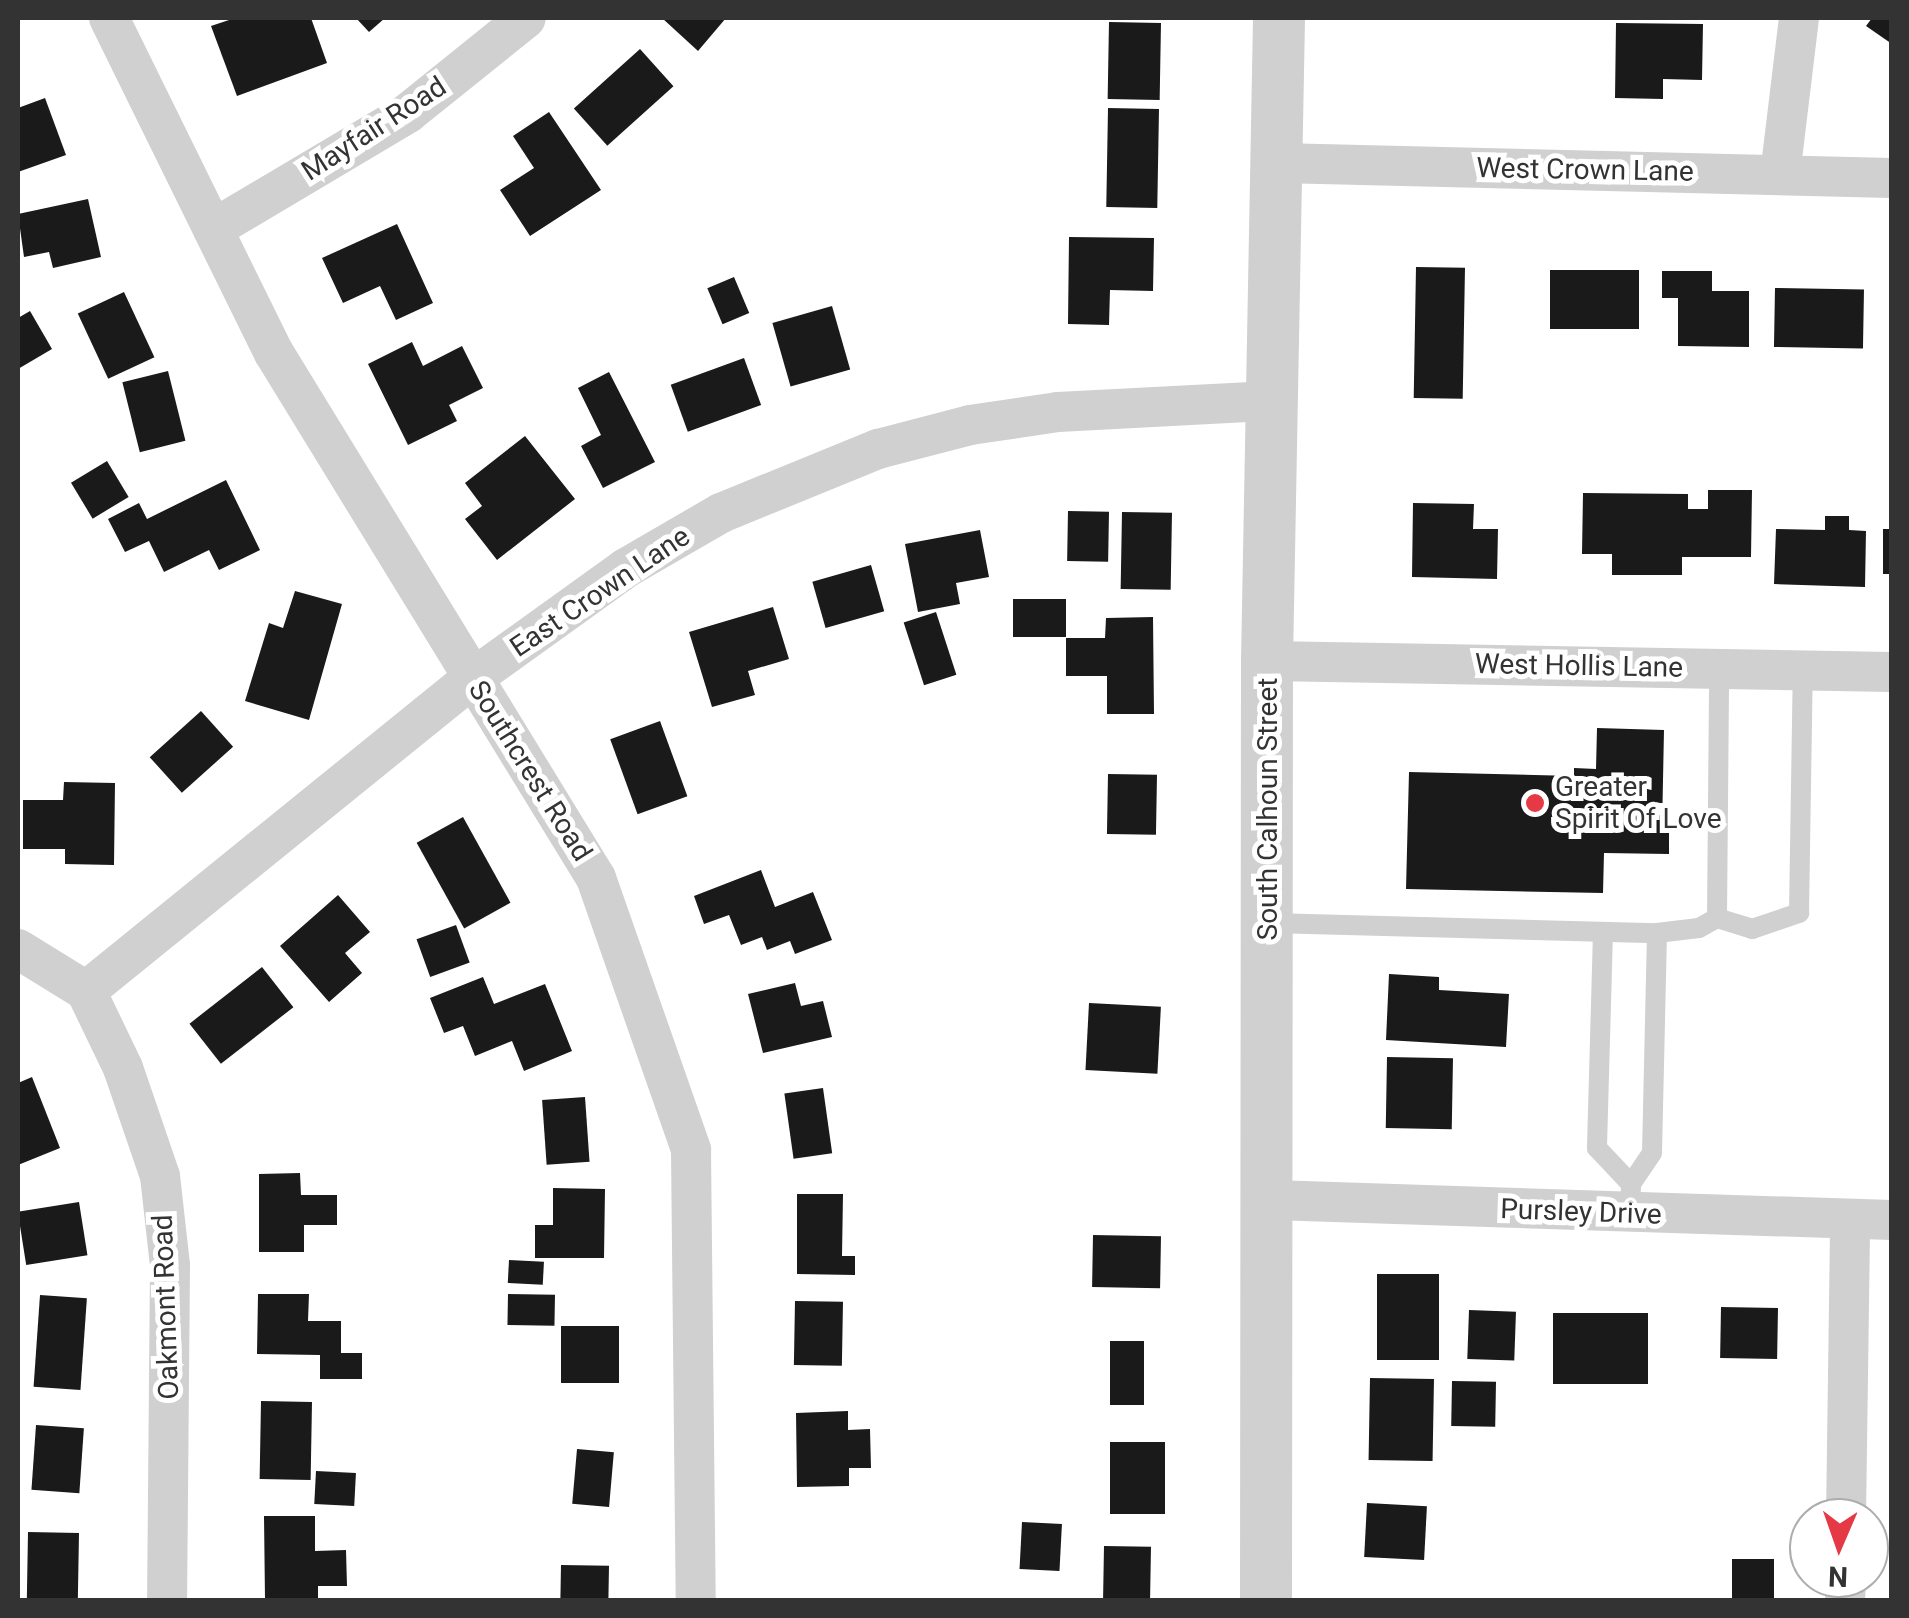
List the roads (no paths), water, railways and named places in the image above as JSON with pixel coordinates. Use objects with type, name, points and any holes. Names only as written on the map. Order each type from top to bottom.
[{"type":"street","name":"Southcrest Road","points":[[110,18],[274,354],[596,878],[691,1150],[696,1600]]},
{"type":"street","name":"Mayfair Road","points":[[213,229],[408,113],[526,18]]},
{"type":"street","name":"South Calhoun Street","points":[[1266,1600],[1272,1200],[1267,661],[1279,18]]},
{"type":"street","points":[[1780,175],[1798,18]]},
{"type":"street","name":"West Crown Lane","points":[[1279,163],[1892,178]]},
{"type":"street","name":"East Crown Lane","points":[[86,990],[473,678],[626,568],[721,513],[878,450],[970,424],[1058,412],[1270,401]]},
{"type":"street","name":"West Hollis Lane","points":[[1267,661],[1892,672]]},
{"type":"street","points":[[18,949],[86,990]]},
{"type":"street","name":"Oakmont Road","points":[[86,990],[123,1068],[160,1176],[170,1266],[167,1600]]},
{"type":"street","name":"Pursley Drive","points":[[1272,1200],[1630,1199],[1892,1220]]},
{"type":"street","points":[[1846,1498],[1850,1219]]},
{"type":"lane","points":[[1717,918],[1720,668]]},
{"type":"lane","points":[[1269,924],[1657,933],[1699,928],[1717,918],[1752,929],[1799,913],[1803,670]]},
{"type":"lane","points":[[1604,932],[1597,1148],[1630,1199]]},
{"type":"lane","points":[[1630,1199],[1652,1152],[1657,933]]},
{"type":"place","name":"Greater Spirit Of Love","points":[[1535,803]]}]
